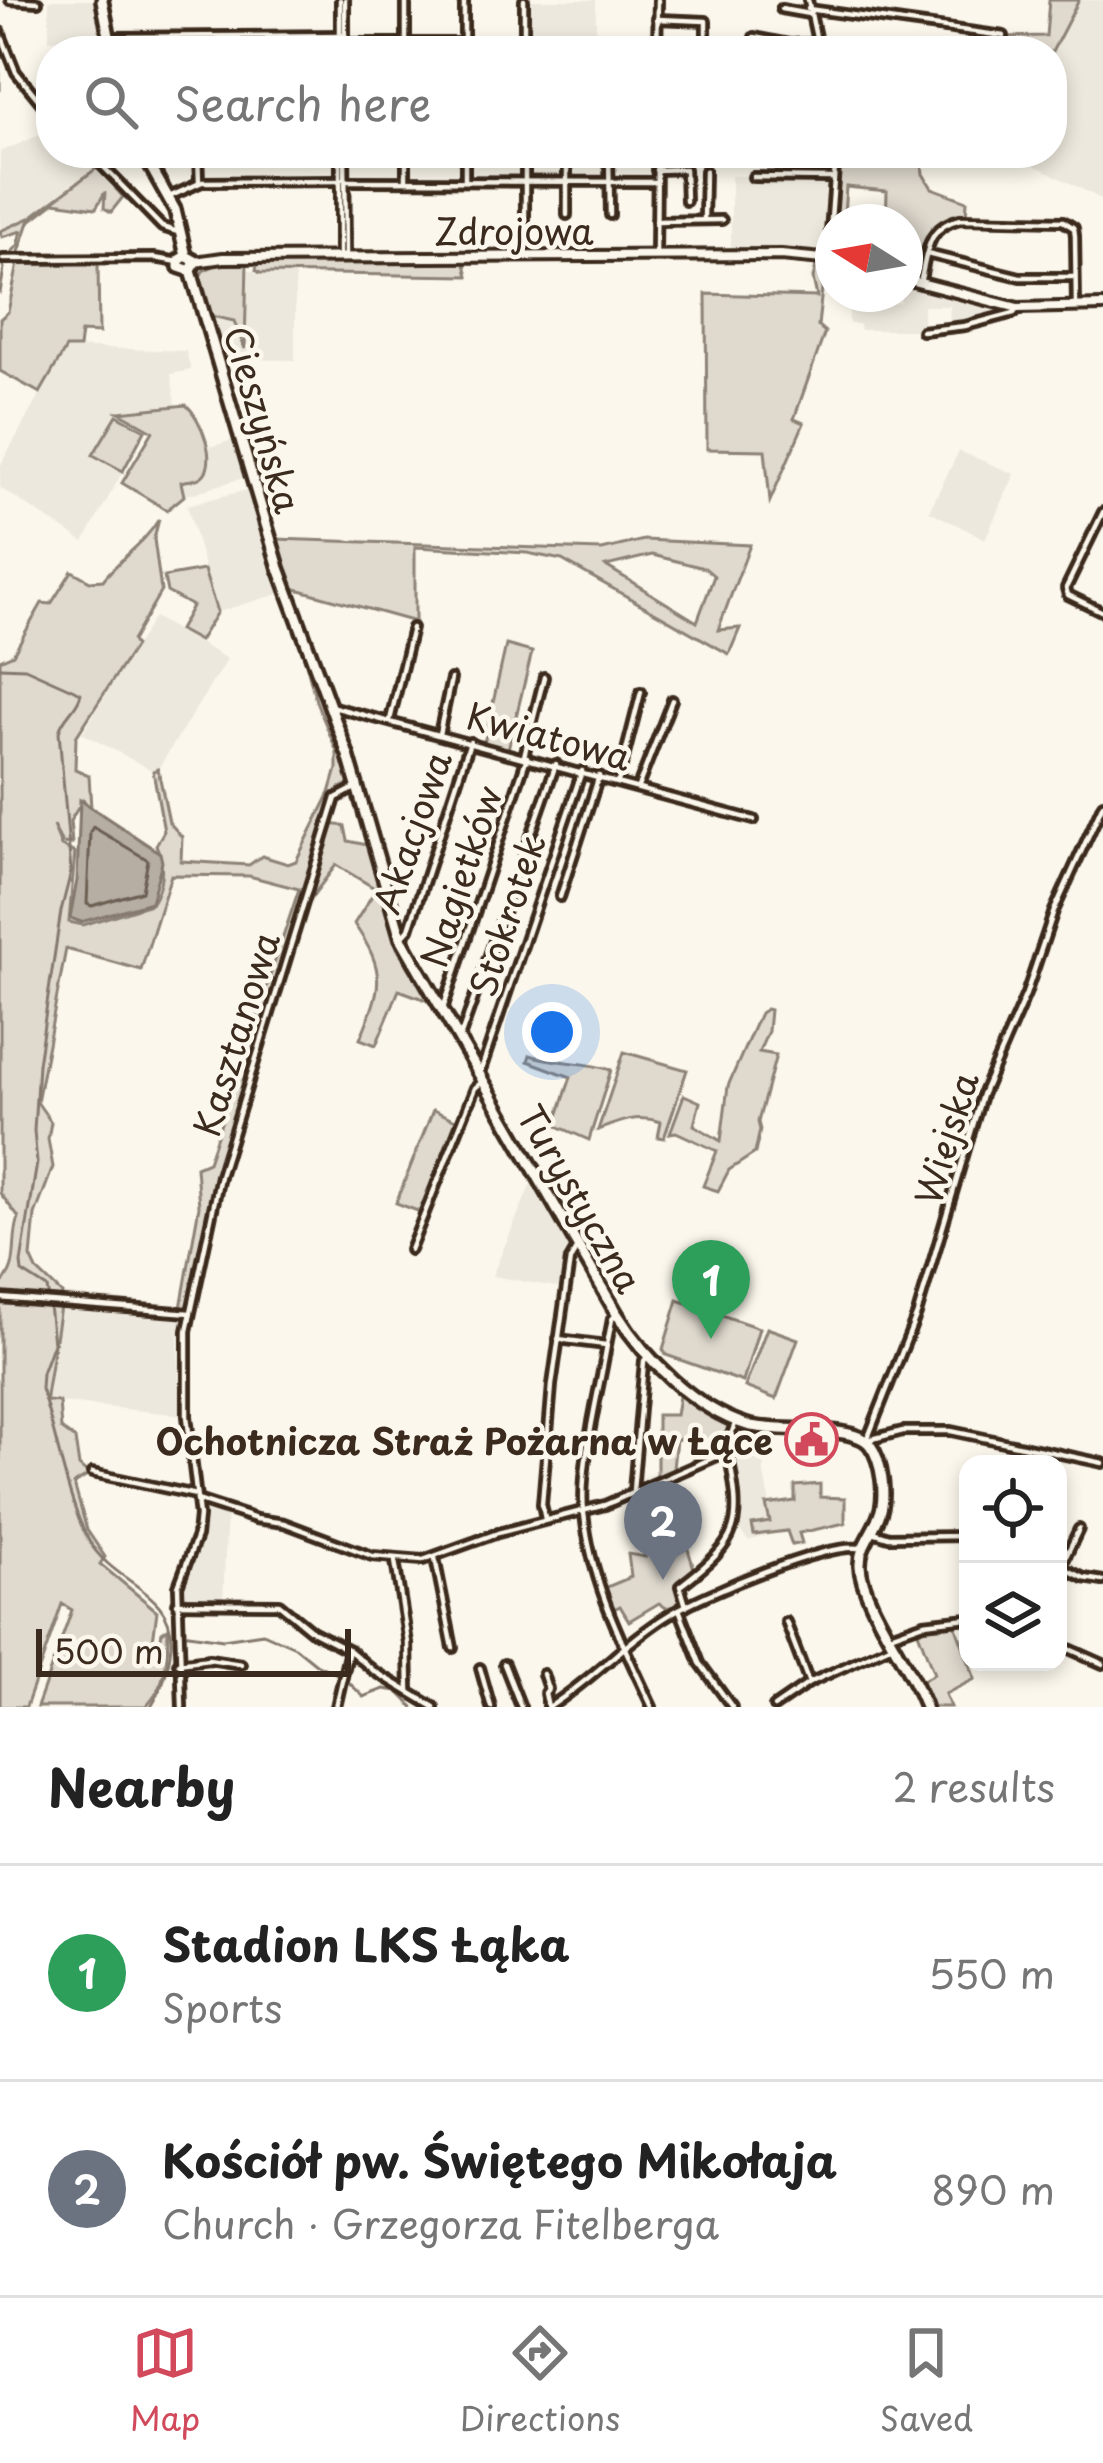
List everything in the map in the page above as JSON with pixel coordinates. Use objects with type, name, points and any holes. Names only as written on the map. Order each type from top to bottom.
[{"type":"main road","points":[[103,0],[110,36]]},
{"type":"main road","name":"Cieszyńska","points":[[152,168],[170,197],[284,583]]},
{"type":"main road","name":"Turystyczna","points":[[284,583],[357,787],[400,938],[617,1313],[648,1355],[696,1397],[736,1421],[770,1429],[852,1433],[867,1440]]},
{"type":"main road","points":[[867,1440],[875,1453],[882,1492],[880,1514],[862,1549],[862,1576],[925,1707]]},
{"type":"street","points":[[10,0],[38,2]]},
{"type":"street","points":[[342,0],[343,36]]},
{"type":"street","points":[[406,0],[406,36]]},
{"type":"street","points":[[464,0],[464,36]]},
{"type":"street","points":[[524,0],[524,36]]},
{"type":"street","points":[[657,36],[658,0]]},
{"type":"street","points":[[808,0],[815,36]]},
{"type":"street","points":[[781,9],[1004,36]]},
{"type":"street","points":[[657,19],[706,21],[706,36]]},
{"type":"street","points":[[0,32],[16,72],[36,97]]},
{"type":"street","points":[[105,168],[159,224],[178,229]]},
{"type":"street","points":[[198,168],[199,184]]},
{"type":"street","points":[[343,168],[343,257]]},
{"type":"street","points":[[406,168],[406,180]]},
{"type":"street","points":[[465,168],[465,179]]},
{"type":"street","points":[[525,168],[525,256]]},
{"type":"street","points":[[567,168],[567,214]]},
{"type":"street","points":[[610,168],[610,215]]},
{"type":"street","points":[[832,204],[834,168]]},
{"type":"street","points":[[656,256],[656,170],[685,169],[686,201]]},
{"type":"street","points":[[704,220],[705,171]]},
{"type":"street","points":[[753,177],[833,178]]},
{"type":"street","points":[[170,197],[199,184],[465,179],[656,182]]},
{"type":"street","points":[[923,271],[932,234],[940,226],[960,219],[1064,221],[1074,228],[1076,308]]},
{"type":"street","points":[[656,220],[722,220]]},
{"type":"street","points":[[927,254],[1020,277],[1075,277]]},
{"type":"street","name":"Zdrojowa","points":[[188,263],[223,258],[815,257]]},
{"type":"street","points":[[3,259],[155,258],[188,263]]},
{"type":"street","points":[[923,284],[1018,308],[1103,306]]},
{"type":"street","points":[[922,332],[965,326],[1018,308]]},
{"type":"street","points":[[1103,512],[1066,588],[1068,595],[1103,612]]},
{"type":"street","points":[[390,720],[412,628]]},
{"type":"street","name":"Nagietków","points":[[440,1009],[448,1000],[525,756],[544,676]]},
{"type":"street","points":[[439,734],[451,679]]},
{"type":"street","points":[[619,782],[641,692]]},
{"type":"street","points":[[638,787],[672,700]]},
{"type":"street","name":"Kwiatowa","points":[[330,706],[754,820]]},
{"type":"street","name":"Akacjowa","points":[[400,938],[409,929],[470,742]]},
{"type":"street","points":[[458,1039],[468,1022],[556,764]]},
{"type":"street","name":"Stokrotek","points":[[480,1078],[582,771]]},
{"type":"street","points":[[560,896],[599,776]]},
{"type":"street","name":"Kasztanowa","points":[[182,1707],[177,1603],[180,1576],[199,1528],[187,1416],[185,1343],[190,1313],[220,1176],[336,798],[357,787]]},
{"type":"street","name":"Wiejska","points":[[867,1440],[917,1314],[982,1095],[1103,804]]},
{"type":"street","name":"Turystyczna","points":[[410,1250],[480,1078]]},
{"type":"street","points":[[545,1519],[542,1504],[557,1339],[570,1260],[579,1247]]},
{"type":"street","points":[[0,1298],[190,1313]]},
{"type":"street","points":[[617,1313],[607,1345],[583,1508],[596,1576],[652,1707]]},
{"type":"street","points":[[557,1339],[607,1345]]},
{"type":"street","points":[[633,1491],[648,1355]]},
{"type":"street","points":[[733,1707],[700,1663],[680,1586],[728,1544],[735,1530],[728,1450],[736,1421]]},
{"type":"street","points":[[867,1440],[903,1431],[951,1431],[1103,1463]]},
{"type":"street","points":[[92,1473],[197,1498],[256,1519],[284,1522],[333,1544],[395,1561],[435,1558],[545,1519],[604,1504],[728,1450]]},
{"type":"street","points":[[1062,1563],[1079,1529]]},
{"type":"street","points":[[871,1531],[889,1537],[959,1536]]},
{"type":"street","points":[[549,1707],[683,1608],[808,1556],[848,1546],[862,1549]]},
{"type":"street","points":[[435,1558],[453,1648]]},
{"type":"street","points":[[395,1561],[408,1643],[409,1692]]},
{"type":"street","points":[[1067,1570],[1103,1581]]},
{"type":"street","points":[[177,1603],[278,1604],[312,1631],[434,1707]]},
{"type":"street","points":[[774,1707],[809,1683],[924,1622],[959,1619]]},
{"type":"street","points":[[785,1622],[809,1683]]},
{"type":"street","points":[[1067,1648],[1103,1664]]},
{"type":"street","points":[[336,1707],[349,1650]]},
{"type":"street","points":[[178,1663],[209,1659],[241,1664]]},
{"type":"street","points":[[504,1664],[520,1707]]},
{"type":"street","points":[[480,1668],[491,1707]]},
{"type":"street","points":[[543,1674],[549,1707]]},
{"type":"shaded area","points":[[49,0],[96,0],[103,36],[49,36]]},
{"type":"shaded area","points":[[528,0],[596,0],[596,36],[528,36]]},
{"type":"shaded area","points":[[1049,0],[1079,0],[1060,36],[1046,36]]},
{"type":"shaded area","points":[[1079,0],[1103,0],[1103,200],[1040,168],[1067,168],[1067,36],[1060,36]]},
{"type":"shaded area","points":[[36,136],[36,168],[97,168],[30,218],[0,231],[0,152]]},
{"type":"shaded area","points":[[97,168],[104,168],[120,185],[116,189],[123,197],[111,212],[104,208],[105,192],[96,208],[55,202],[29,222],[17,258],[6,257],[18,246],[22,231],[2,237],[0,231],[30,218]]},
{"type":"shaded area","points":[[837,168],[922,168],[932,188],[967,201],[966,217],[939,226],[923,252],[923,204],[887,204],[887,191],[846,187],[845,204],[835,204]]},
{"type":"shaded area","points":[[731,176],[831,176],[828,204],[815,204],[815,253],[731,251]]},
{"type":"shaded area","points":[[464,260],[468,276],[256,270],[258,261]]},
{"type":"shaded area","points":[[225,261],[247,262],[245,349],[234,321],[211,316],[199,278],[203,271]]},
{"type":"shaded area","points":[[98,263],[99,333],[81,332],[79,348],[66,348],[40,393],[0,371],[0,319],[8,312],[18,264]]},
{"type":"shaded area","points":[[246,269],[295,273],[295,360],[223,359],[211,316],[234,321],[245,345]]},
{"type":"shaded area","points":[[923,287],[1013,310],[1012,317],[949,326],[950,306],[923,306]]},
{"type":"shaded area","points":[[706,294],[815,297],[818,326],[825,332],[794,419],[804,423],[770,501],[765,450],[707,449]]},
{"type":"shaded area","points":[[849,312],[923,312],[923,330],[860,330],[860,324],[849,324]]},
{"type":"shaded area","points":[[66,347],[186,351],[191,370],[171,374],[176,406],[120,410],[93,454],[123,471],[84,542],[0,488],[0,466]]},
{"type":"shaded area","points":[[186,405],[202,429],[209,462],[201,477],[181,482],[184,496],[167,510],[122,483],[153,431],[119,412]]},
{"type":"shaded area","points":[[117,415],[145,430],[123,471],[93,455]]},
{"type":"shaded area","points":[[236,439],[246,477],[184,496],[181,482],[201,477],[206,469],[206,448]]},
{"type":"shaded area","points":[[959,451],[1015,474],[985,539],[929,511]]},
{"type":"shaded area","points":[[251,489],[282,593],[217,612],[187,505]]},
{"type":"shaded area","points":[[159,519],[154,539],[161,591],[132,641],[135,646],[76,737],[75,769],[89,775],[91,808],[83,800],[70,821],[72,844],[62,843],[53,826],[61,846],[75,853],[69,922],[83,925],[151,904],[162,867],[156,845],[164,831],[153,771],[158,769],[169,822],[182,837],[181,861],[249,865],[262,856],[288,864],[296,861],[337,769],[337,752],[316,701],[299,636],[351,783],[333,797],[217,1173],[189,1307],[181,1308],[199,1206],[196,1167],[208,1162],[299,889],[249,876],[171,875],[141,970],[66,949],[37,1102],[51,1122],[48,1139],[53,1167],[35,1215],[31,1257],[37,1270],[62,1294],[46,1396],[47,1401],[59,1402],[61,1429],[75,1439],[79,1466],[89,1475],[74,1484],[87,1530],[105,1557],[100,1564],[157,1611],[151,1656],[156,1657],[162,1632],[168,1628],[168,1649],[162,1680],[146,1707],[37,1707],[72,1610],[62,1604],[26,1707],[0,1707],[0,1285],[11,1270],[19,1218],[0,1193],[0,660],[13,654],[42,603],[51,604],[72,571],[90,581],[103,580]]},
{"type":"shaded area","points":[[275,539],[602,550],[644,540],[750,545],[718,630],[740,628],[729,654],[562,560],[527,553],[415,547],[415,622],[289,587]],"holes":[[[652,555],[705,568],[714,576],[697,622],[606,566]]]},
{"type":"shaded area","points":[[204,570],[217,612],[199,641],[179,630],[192,606],[167,592],[164,577]]},
{"type":"shaded area","points":[[154,617],[227,659],[153,771],[82,733]]},
{"type":"shaded area","points":[[506,645],[532,652],[508,749],[484,743]]},
{"type":"shaded area","points":[[330,824],[345,826],[348,841],[367,845],[397,948],[429,1001],[399,990],[376,1045],[360,1039],[378,981],[372,955],[354,924],[376,889],[336,865],[308,902]]},
{"type":"shaded area","points":[[770,1010],[768,1031],[759,1052],[776,1055],[755,1153],[729,1170],[718,1191],[703,1186],[717,1151],[670,1133],[684,1095],[700,1102],[694,1125],[721,1141],[728,1086],[760,1013]]},
{"type":"shaded area","points":[[624,1052],[687,1070],[664,1138],[658,1137],[661,1122],[644,1119],[598,1130]]},
{"type":"shaded area","points":[[530,1055],[611,1070],[589,1140],[555,1125],[571,1077],[528,1061]]},
{"type":"shaded area","points":[[433,1110],[458,1121],[423,1213],[396,1203]]},
{"type":"shaded area","points":[[533,1179],[573,1248],[562,1288],[492,1276]]},
{"type":"shaded area","points":[[62,1294],[189,1307],[178,1339],[181,1415],[47,1401]]},
{"type":"shaded area","points":[[678,1300],[759,1328],[743,1382],[666,1355],[663,1349]]},
{"type":"shaded area","points":[[767,1328],[798,1339],[776,1399],[745,1387]]},
{"type":"shaded area","points":[[680,1390],[732,1424],[730,1432],[723,1443],[694,1462],[692,1440],[676,1439],[673,1469],[657,1476],[657,1415],[676,1415]]},
{"type":"shaded area","points":[[754,1429],[765,1432],[764,1474],[773,1534],[748,1541],[738,1528],[731,1451]]},
{"type":"shaded area","points":[[820,1484],[820,1497],[845,1498],[845,1523],[799,1533],[802,1543],[792,1545],[787,1531],[754,1535],[752,1525],[770,1522],[766,1505],[795,1501],[795,1486]]},
{"type":"shaded area","points":[[197,1500],[227,1510],[223,1604],[177,1603],[178,1586],[198,1528]]},
{"type":"shaded area","points":[[683,1533],[695,1572],[679,1585],[682,1604],[666,1608],[659,1603],[629,1621],[620,1606],[610,1611],[602,1589],[631,1577],[628,1554],[645,1557],[644,1546]]},
{"type":"shaded area","points":[[954,1621],[959,1635],[959,1671],[972,1671],[975,1679],[945,1694],[950,1707],[931,1707],[921,1681],[934,1674],[917,1629]]},
{"type":"water","points":[[80,800],[160,853],[151,902],[81,922],[70,918],[77,880]]},
{"type":"waterway","points":[[0,72],[0,90]]},
{"type":"waterway","points":[[697,260],[722,259]]},
{"type":"waterway","points":[[728,259],[787,259]]},
{"type":"waterway","points":[[0,260],[4,268],[0,293]]},
{"type":"waterway","points":[[528,261],[651,260]]},
{"type":"waterway","points":[[658,260],[685,260]]},
{"type":"waterway","points":[[332,262],[355,261]]},
{"type":"waterway","points":[[358,262],[463,261]]},
{"type":"waterway","points":[[478,261],[523,261]]},
{"type":"waterway","points":[[218,262],[246,262]]},
{"type":"waterway","points":[[259,262],[320,262]]},
{"type":"waterway","points":[[0,667],[25,668],[81,693],[59,732],[71,872],[38,1064],[37,1163],[21,1263],[22,1272],[47,1288],[49,1299]]},
{"type":"waterway","points":[[49,1305],[53,1343],[41,1389],[74,1507],[100,1556],[153,1600],[170,1627],[167,1670],[151,1707]]},
{"type":"waterway","points":[[182,1633],[223,1639],[263,1633],[339,1675]]},
{"type":"waterway","points":[[344,1678],[362,1695]]},
{"type":"waterway","points":[[363,1697],[384,1689],[397,1691],[413,1707]]},
{"type":"place","name":"Stadion LKS Łąka","points":[[711,1339]]},
{"type":"place","name":"Ochotnicza Straż Pożarna w Łące","points":[[812,1440]]},
{"type":"place","name":"Kościół pw. Świętego Mikołaja","points":[[663,1580]]}]
